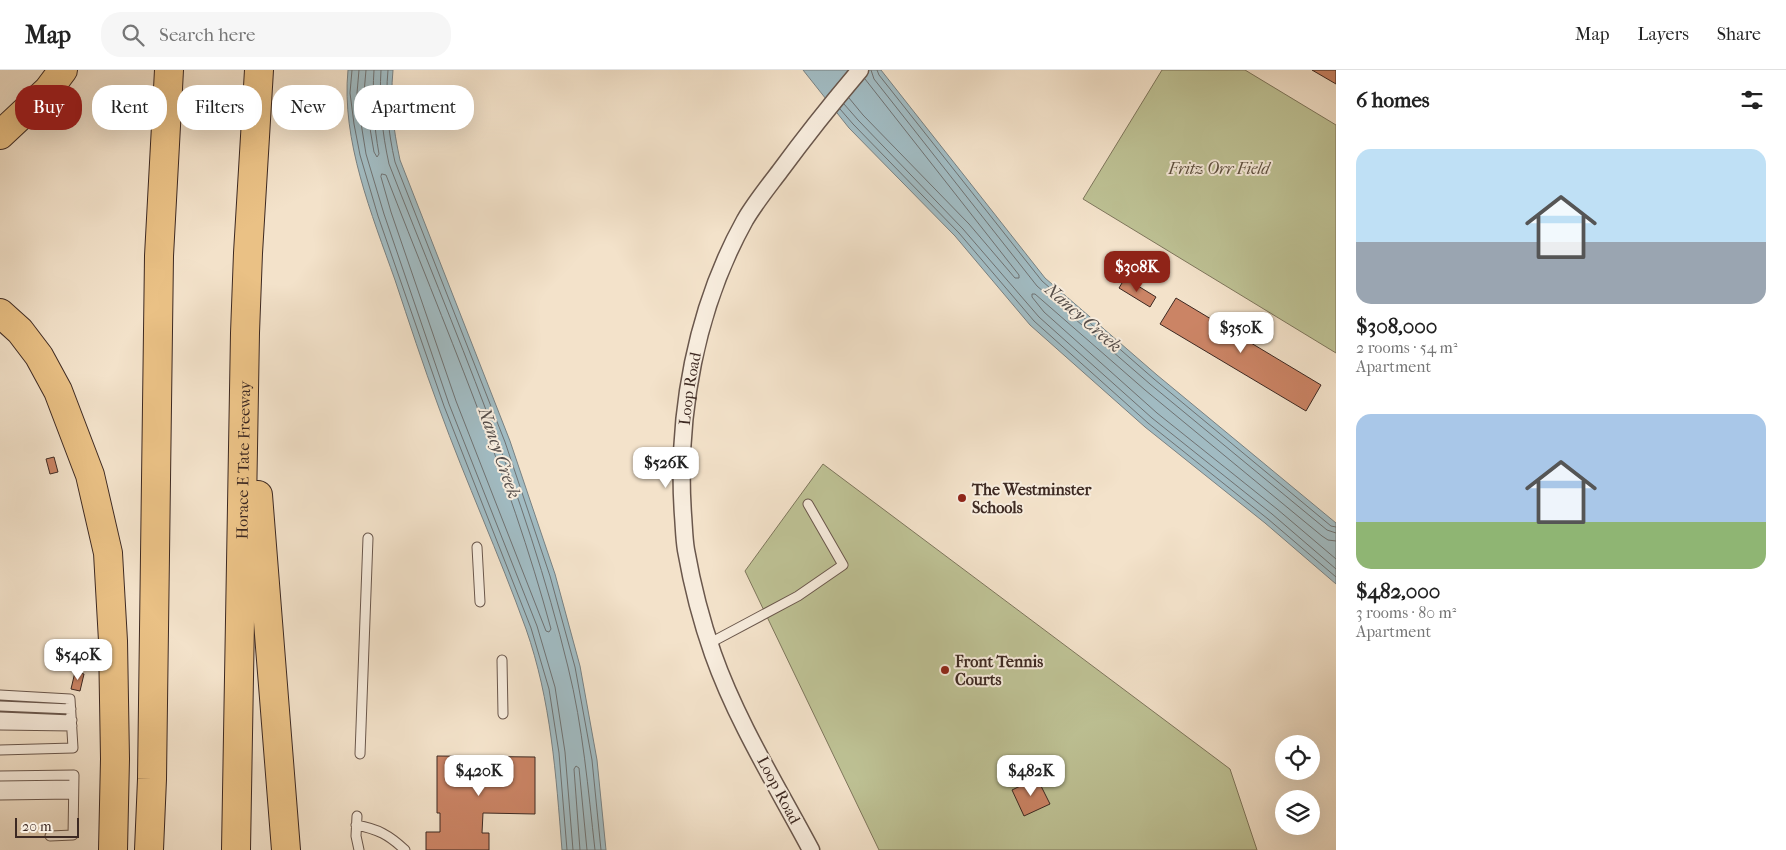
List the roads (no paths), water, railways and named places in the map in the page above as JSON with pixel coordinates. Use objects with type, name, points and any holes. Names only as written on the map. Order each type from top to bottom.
[{"type":"highway","points":[[0,135],[48,90],[63,70]]},
{"type":"highway","points":[[149,850],[152,779],[159,256],[169,70]]},
{"type":"highway","name":"Horace E Tate Freeway","points":[[236,850],[245,333],[259,70]]},
{"type":"highway","points":[[0,313],[20,332],[34,350],[58,391],[90,474],[108,553],[113,641],[115,759],[113,850]]},
{"type":"highway","points":[[245,333],[286,850]]},
{"type":"street","name":"Loop Road","points":[[811,850],[729,693],[710,644],[697,599],[686,548],[682,494],[683,444],[687,404],[695,359],[706,313],[722,266],[746,219],[807,134],[860,70]]},
{"type":"lane","points":[[710,644],[798,596],[843,565],[808,504]]},
{"type":"lane","points":[[360,754],[368,538]]},
{"type":"lane","points":[[477,547],[480,602]]},
{"type":"lane","points":[[502,660],[503,714]]},
{"type":"lane","points":[[0,695],[70,699],[73,748],[0,750]]},
{"type":"lane","points":[[0,706],[71,709]]},
{"type":"lane","points":[[0,717],[72,723]]},
{"type":"lane","points":[[0,725],[72,723]]},
{"type":"lane","points":[[0,776],[74,776],[73,835],[50,836]]},
{"type":"lane","points":[[0,786],[73,790]]},
{"type":"lane","points":[[0,796],[73,790]]},
{"type":"lane","points":[[358,850],[356,821],[386,834],[405,850]]},
{"type":"water","name":"Nancy Creek","points":[[348,70],[393,70],[392,85],[354,85],[354,130],[395,130],[400,160],[510,441],[555,574],[580,666],[597,760],[606,850],[562,850],[547,710],[534,656],[516,601],[439,408],[368,203],[354,150],[347,96]]},
{"type":"water","name":"Nancy Creek","points":[[803,70],[881,70],[1045,278],[1157,375],[1336,523],[1336,584],[1265,523],[1145,427],[1030,325],[955,236],[849,128]]},
{"type":"place","name":"The Westminster Schools","points":[[962,498]]},
{"type":"place","name":"Front Tennis Courts","points":[[945,670]]},
{"type":"park label","name":"Fritz Orr Field","points":[[1219,168]]}]
